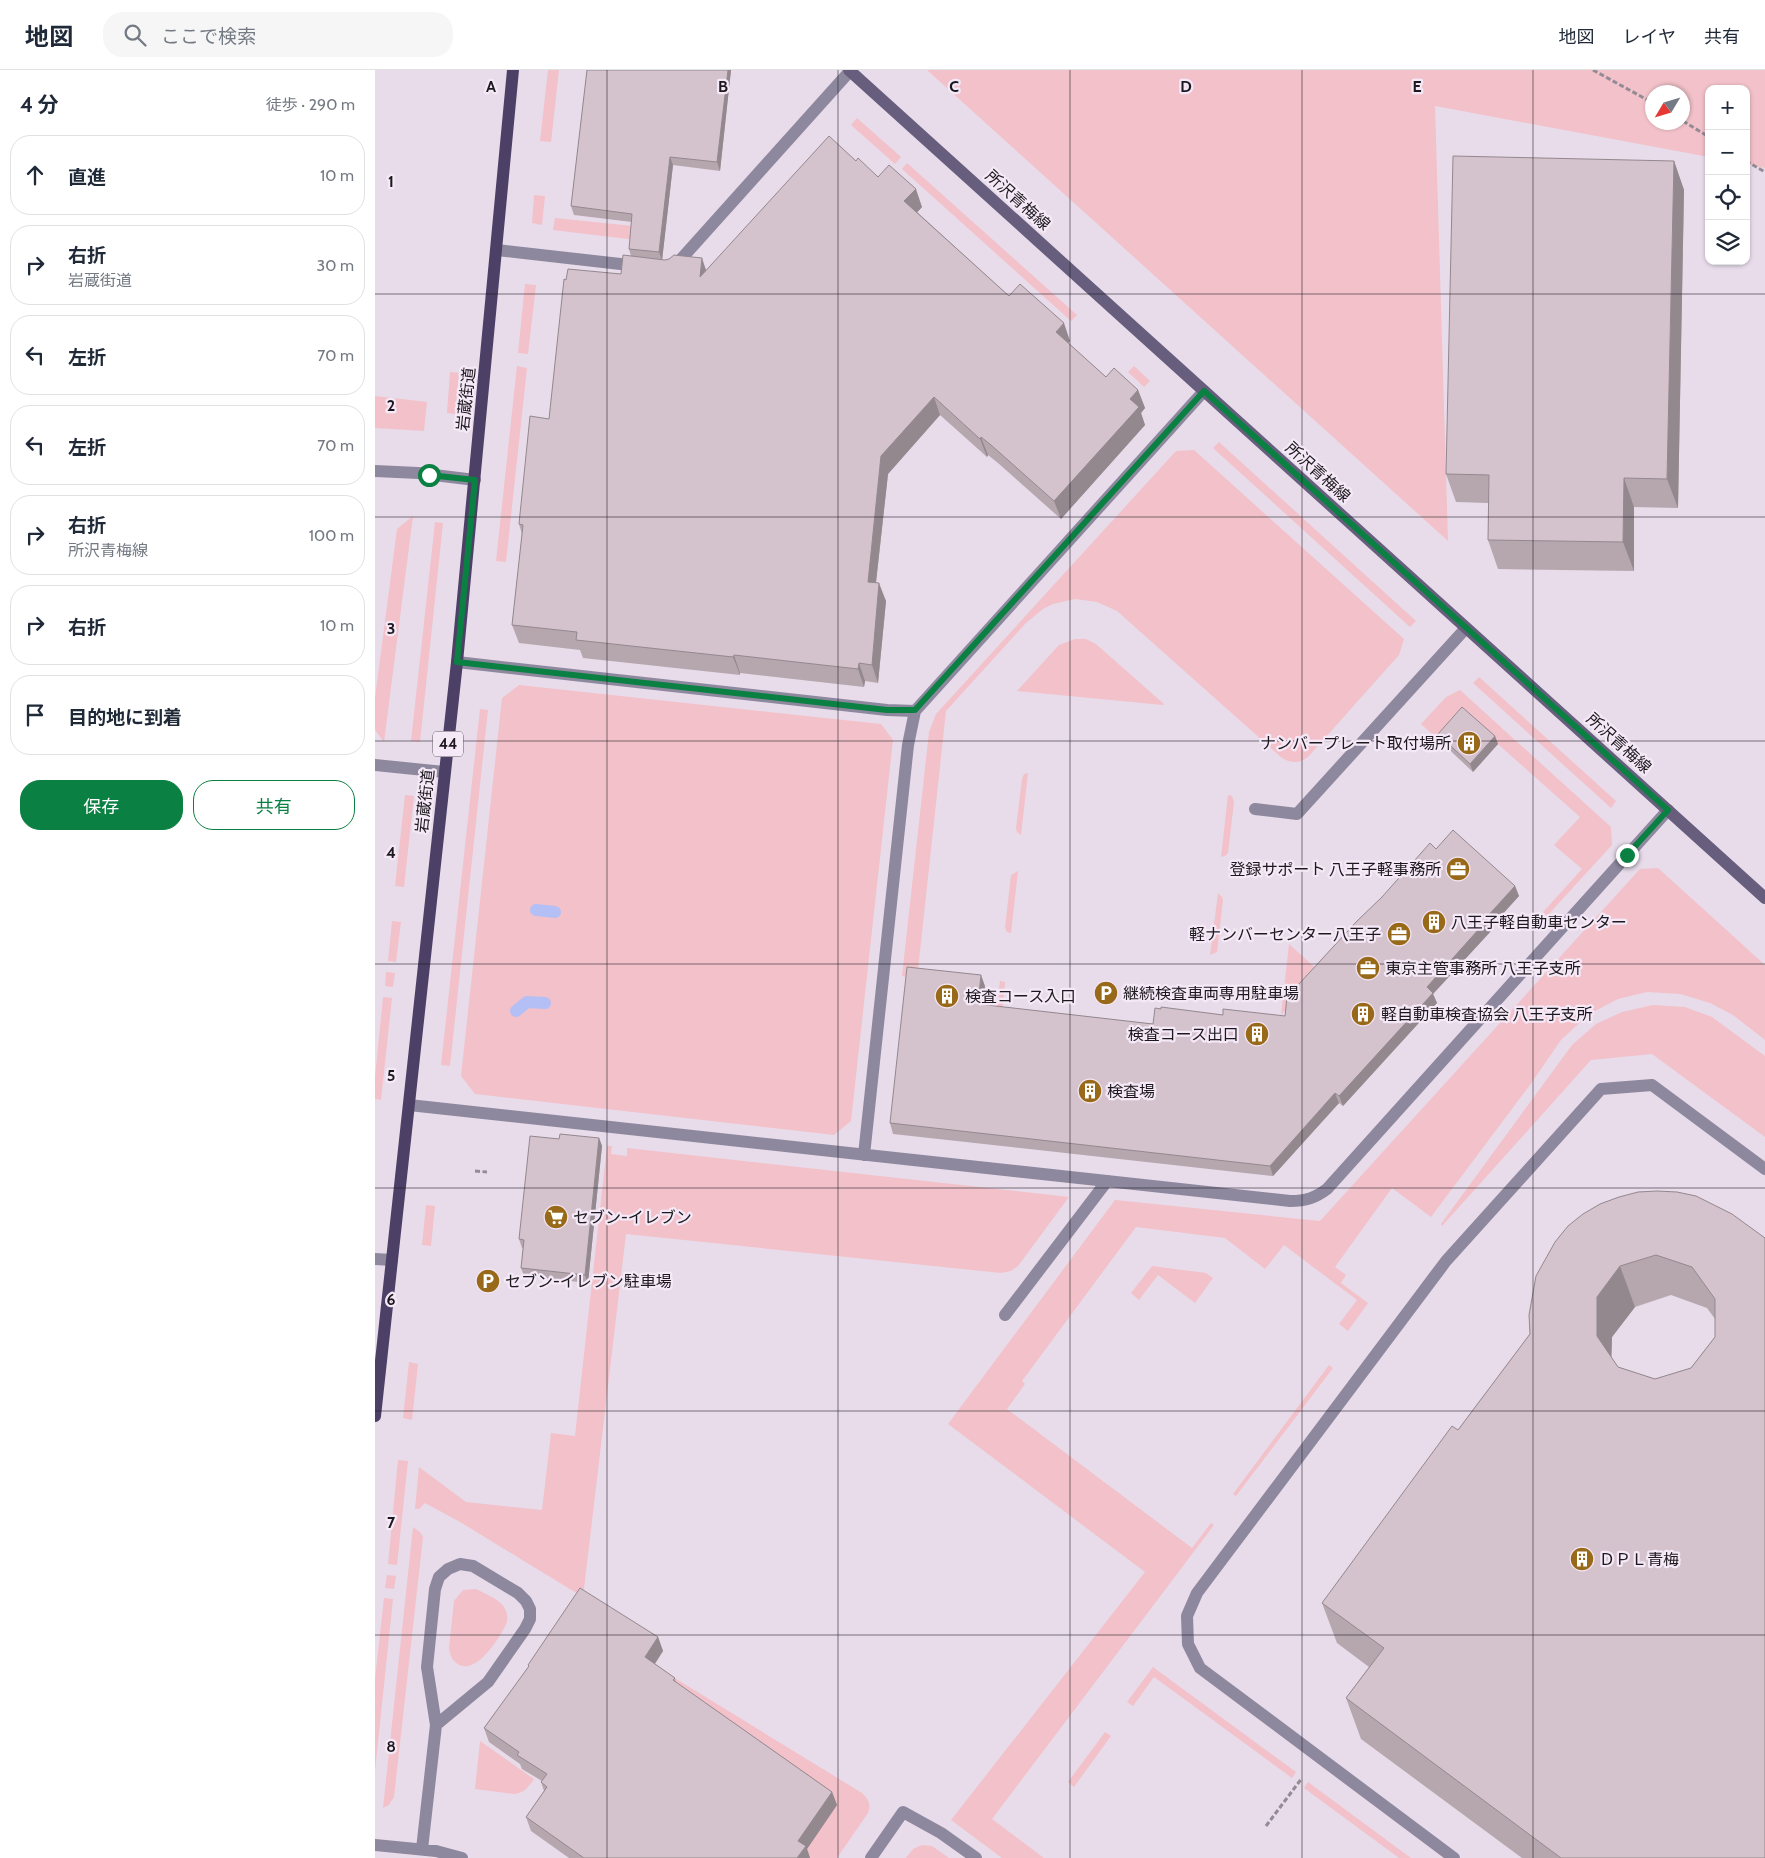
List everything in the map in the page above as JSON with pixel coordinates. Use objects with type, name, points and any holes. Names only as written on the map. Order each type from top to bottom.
[{"type":"main road","name":"岩蔵街道","points":[[375,1416],[457,662],[513,70]]},
{"type":"main road","name":"所沢青梅線","points":[[850,70],[1765,898]]},
{"type":"street","points":[[497,250],[672,270],[850,70]]},
{"type":"street","points":[[864,1155],[908,745],[915,710],[1204,391]]},
{"type":"street","points":[[375,471],[418,473],[475,480]]},
{"type":"street","points":[[1255,808],[1297,814],[1466,628]]},
{"type":"street","points":[[457,662],[887,710],[915,710]]},
{"type":"street","points":[[375,765],[445,772]]},
{"type":"street","points":[[409,1105],[1304,1201],[1316,1197],[1327,1189],[1668,810]]},
{"type":"street","points":[[1454,1858],[1200,1668],[1188,1644],[1187,1625],[1187,1616],[1197,1592],[1445,1261],[1601,1089],[1652,1085],[1765,1169]]},
{"type":"street","points":[[1005,1315],[1107,1180]]},
{"type":"street","points":[[375,1259],[392,1260]]},
{"type":"street","points":[[422,1850],[435,1725],[427,1666],[435,1589],[439,1577],[448,1569],[460,1564],[473,1566],[518,1593],[526,1600],[530,1609],[530,1619],[488,1682],[435,1725]]},
{"type":"street","points":[[871,1858],[903,1812],[941,1833],[976,1858]]},
{"type":"street","points":[[375,1845],[422,1850],[462,1858]]},
{"type":"path","points":[[1593,70],[1645,99]]},
{"type":"path","points":[[1690,126],[1705,135]]},
{"type":"path","points":[[1750,163],[1765,172]]},
{"type":"path","points":[[475,1171],[487,1172]]},
{"type":"path","points":[[1266,1826],[1302,1777]]},
{"type":"shaded area","points":[[548,70],[559,70],[551,142],[540,141]]},
{"type":"shaded area","points":[[927,70],[1765,70],[1765,168],[1750,165],[1750,85],[1705,85],[1705,156],[1435,106],[1448,541]]},
{"type":"shaded area","points":[[857,118],[901,157],[895,164],[851,125]]},
{"type":"shaded area","points":[[907,163],[1077,315],[1071,321],[902,169]]},
{"type":"shaded area","points":[[534,195],[545,196],[542,225],[532,223]]},
{"type":"shaded area","points":[[555,218],[643,227],[636,240],[553,230]]},
{"type":"shaded area","points":[[525,284],[536,285],[528,354],[518,353]]},
{"type":"shaded area","points":[[517,366],[527,368],[506,562],[496,561]]},
{"type":"shaded area","points":[[1134,366],[1150,381],[1144,387],[1128,372]]},
{"type":"shaded area","points":[[450,372],[459,373],[455,414],[447,413]]},
{"type":"shaded area","points":[[375,396],[427,402],[424,431],[375,428]]},
{"type":"shaded area","points":[[1219,442],[1416,621],[1410,627],[1213,448]]},
{"type":"shaded area","points":[[1194,450],[1404,639],[1399,655],[1308,757],[1298,762],[1292,762],[1282,758],[1117,611],[1097,602],[1075,599],[1053,604],[1043,609],[1026,623],[946,711],[917,979],[902,976],[929,732],[936,714],[1176,451]]},
{"type":"shaded area","points":[[413,516],[384,742],[375,730],[375,698],[397,529]]},
{"type":"shaded area","points":[[435,522],[443,523],[420,742],[411,741]]},
{"type":"shaded area","points":[[1075,639],[1086,639],[1096,644],[1164,704],[1017,691],[1059,645]]},
{"type":"shaded area","points":[[1479,677],[1616,801],[1611,808],[1473,683]]},
{"type":"shaded area","points":[[519,685],[881,724],[893,740],[851,1121],[834,1135],[475,1094],[461,1076],[502,698]]},
{"type":"shaded area","points":[[1460,690],[1611,827],[1612,845],[1547,916],[1543,912],[1582,869],[1554,845],[1580,817],[1463,713],[1439,740],[1421,724],[1446,697]]},
{"type":"shaded area","points":[[480,709],[488,710],[450,1066],[441,1065]]},
{"type":"shaded area","points":[[1028,773],[1021,835],[1017,832],[1016,828],[1022,779],[1024,774]]},
{"type":"shaded area","points":[[405,795],[414,796],[404,887],[395,886]]},
{"type":"shaded area","points":[[1228,795],[1232,796],[1234,802],[1228,853],[1221,857]]},
{"type":"shaded area","points":[[1658,868],[1765,965],[1765,1040],[1733,1015],[1710,1003],[1680,994],[1647,992],[1618,999],[1589,1014],[1561,1040],[1530,1085],[1431,1217],[1392,1188],[1335,1267],[1346,1275],[1341,1283],[1368,1303],[1348,1331],[1339,1324],[1357,1300],[1284,1245],[1265,1269],[1225,1238],[1136,1227],[1022,1381],[1025,1384],[1007,1409],[1192,1548],[1211,1523],[1214,1525],[992,1819],[1044,1858],[1002,1858],[951,1820],[1145,1572],[948,1424],[1115,1200],[1320,1221],[1640,869]]},
{"type":"shaded area","points":[[1018,871],[1011,933],[1007,932],[1005,927],[1011,875]]},
{"type":"shaded area","points":[[1218,893],[1223,900],[1217,952],[1210,955]]},
{"type":"shaded area","points":[[392,921],[401,922],[396,962],[388,961]]},
{"type":"shaded area","points":[[1289,944],[1320,972],[1281,1015]]},
{"type":"shaded area","points":[[386,972],[395,973],[393,987],[385,986]]},
{"type":"shaded area","points":[[1000,981],[1005,982],[1002,1017],[995,1017]]},
{"type":"shaded area","points":[[383,997],[392,998],[381,1100],[375,1099],[375,1077]]},
{"type":"shaded area","points":[[1653,1005],[1685,1007],[1712,1017],[1765,1056],[1765,1137],[1652,1054],[1591,1060],[1442,1226],[1441,1224],[1572,1045],[1596,1024],[1622,1012]]},
{"type":"shaded area","points":[[607,1146],[612,1146],[611,1154],[627,1156],[627,1148],[1069,1197],[1018,1266],[1011,1271],[1001,1273],[626,1234],[583,1597],[460,1522],[425,1503],[419,1509],[415,1509],[419,1467],[466,1502],[542,1510],[551,1433],[575,1436]]},
{"type":"shaded area","points":[[426,1205],[435,1206],[431,1246],[422,1245]]},
{"type":"shaded area","points":[[1152,1266],[1206,1273],[1213,1278],[1195,1303],[1158,1275],[1139,1300],[1131,1293]]},
{"type":"shaded area","points":[[409,1362],[418,1364],[412,1420],[403,1418]]},
{"type":"shaded area","points":[[1329,1365],[1333,1368],[1236,1496],[1233,1494]]},
{"type":"shaded area","points":[[398,1460],[408,1461],[397,1565],[388,1564]]},
{"type":"shaded area","points":[[413,1527],[423,1537],[394,1797],[389,1805],[383,1808]]},
{"type":"shaded area","points":[[387,1575],[396,1576],[394,1589],[385,1588]]},
{"type":"shaded area","points":[[476,1589],[502,1605],[506,1610],[507,1622],[495,1643],[483,1658],[469,1666],[462,1666],[452,1659],[449,1648],[454,1601],[463,1590]]},
{"type":"shaded area","points":[[384,1598],[393,1599],[375,1771],[375,1679]]},
{"type":"shaded area","points":[[655,1666],[864,1795],[868,1800],[868,1813],[837,1858],[809,1858]]},
{"type":"shaded area","points":[[1153,1667],[1296,1772],[1292,1778],[1154,1677],[1133,1706],[1127,1702]]},
{"type":"shaded area","points":[[1105,1732],[1111,1736],[1074,1787],[1068,1782]]},
{"type":"shaded area","points":[[480,1741],[534,1779],[526,1789],[514,1794],[475,1789]]},
{"type":"shaded area","points":[[1308,1782],[1411,1858],[1399,1858],[1304,1788]]},
{"type":"shaded area","points":[[922,1845],[932,1846],[949,1858],[906,1858],[913,1849]]},
{"type":"building","points":[[587,70],[728,70],[717,162],[670,157],[659,252],[629,249],[632,214],[571,206]]},
{"type":"building","points":[[829,136],[856,161],[858,158],[878,177],[889,165],[916,189],[904,201],[1009,296],[1020,284],[1064,323],[1056,332],[1106,377],[1114,368],[1138,390],[1130,399],[1139,407],[1054,501],[991,445],[981,437],[980,439],[934,397],[881,456],[868,582],[879,583],[872,665],[859,663],[858,669],[576,640],[577,632],[512,625],[523,525],[519,524],[530,416],[549,419],[564,279],[566,280],[568,269],[621,274],[623,255],[665,260],[674,255],[702,258],[700,277]]},
{"type":"building","points":[[1453,156],[1674,161],[1667,479],[1624,478],[1623,542],[1488,540],[1489,475],[1446,474]]},
{"type":"building","name":"ナンバープレート取付場所","points":[[1462,707],[1495,736],[1470,764],[1438,734]]},
{"type":"building","points":[[1453,830],[1515,886],[1427,987],[1433,993],[1339,1096],[1335,1093],[1270,1166],[890,1123],[907,967],[981,975],[978,1004],[1153,1024],[1155,1008],[1161,1009],[1161,1007],[1223,1015],[1223,1009],[1285,1016],[1287,997],[1357,921],[1382,897],[1430,843],[1436,849]]},
{"type":"building","points":[[560,1134],[599,1138],[585,1275],[521,1268],[524,1240],[519,1239],[530,1136],[559,1139]]},
{"type":"building","name":"ＤＰＬ青梅","points":[[1638,1192],[1677,1192],[1696,1196],[1732,1214],[1765,1238],[1765,1858],[1561,1858],[1346,1698],[1384,1648],[1322,1603],[1452,1426],[1458,1430],[1530,1334],[1529,1315],[1536,1276],[1555,1242],[1568,1226],[1583,1214],[1600,1204]],"holes":[[[1656,1255],[1692,1267],[1715,1299],[1715,1337],[1691,1368],[1655,1379],[1618,1367],[1597,1336],[1597,1297],[1620,1266]]]},
{"type":"building","points":[[580,1588],[658,1637],[645,1657],[675,1678],[673,1680],[832,1792],[798,1841],[806,1846],[797,1858],[584,1858],[526,1817],[547,1787],[541,1782],[547,1774],[517,1755],[519,1752],[484,1728],[529,1666]]},
{"type":"waterway","points":[[536,910],[555,912]]},
{"type":"waterway","points":[[516,1011],[527,1002],[545,1003]]},
{"type":"place","name":"ナンバープレート取付場所","points":[[1469,743]]},
{"type":"place","name":"登録サポート 八王子軽事務所","points":[[1458,869]]},
{"type":"place","name":"八王子軽自動車センター","points":[[1434,922]]},
{"type":"place","name":"軽ナンバーセンター八王子","points":[[1399,934]]},
{"type":"place","name":"東京主管事務所 八王子支所","points":[[1368,968]]},
{"type":"place","name":"継続検査車両専用駐車場","points":[[1106,993]]},
{"type":"place","name":"検査コース入口","points":[[947,996]]},
{"type":"place","name":"軽自動車検査協会 八王子支所","points":[[1363,1014]]},
{"type":"place","name":"検査コース出口","points":[[1257,1034]]},
{"type":"place","name":"検査場","points":[[1090,1091]]},
{"type":"place","name":"セブン-イレブン","points":[[556,1217]]},
{"type":"place","name":"セブン-イレブン駐車場","points":[[488,1281]]},
{"type":"place","name":"ＤＰＬ青梅","points":[[1582,1559]]},
{"type":"route","points":[[429,475],[475,480],[457,662],[887,710],[915,710],[1204,391],[1668,810],[1627,855]]}]
